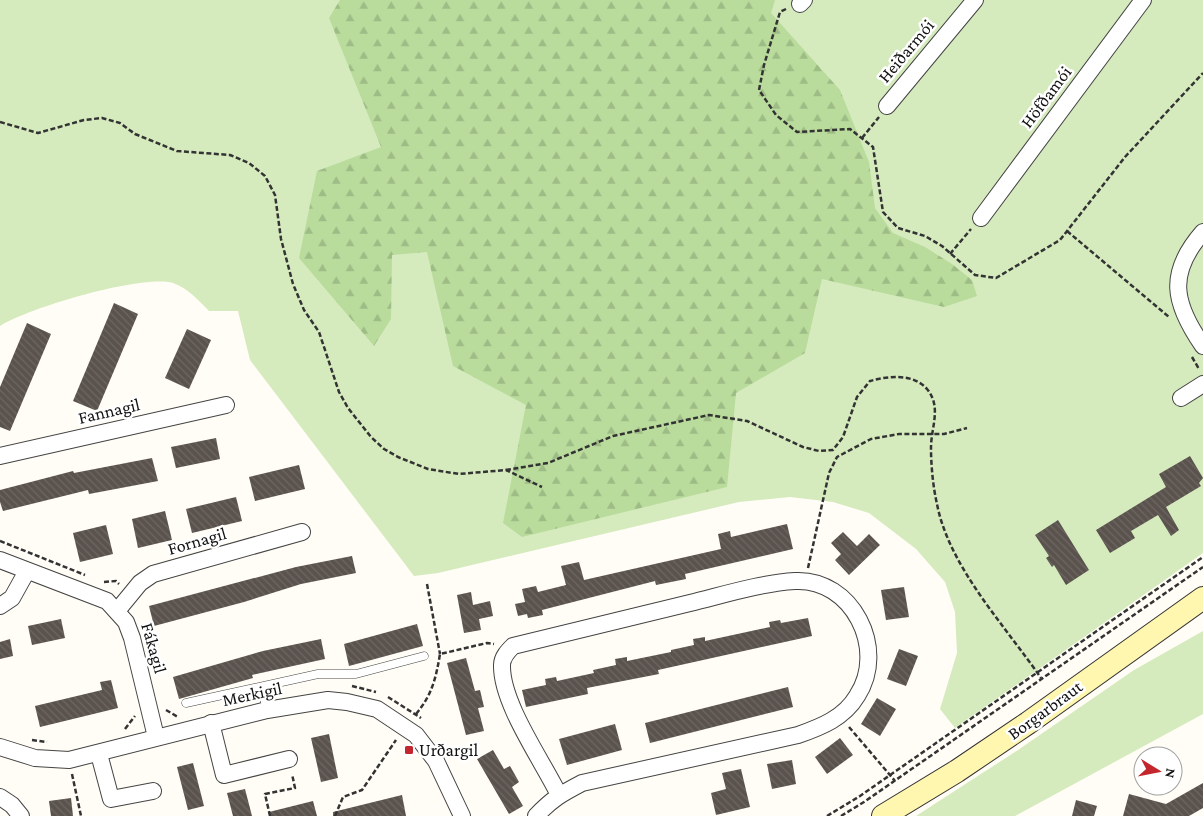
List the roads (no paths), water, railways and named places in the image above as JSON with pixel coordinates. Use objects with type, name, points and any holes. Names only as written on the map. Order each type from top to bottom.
[{"type":"street","name":"Heiðarmói","points":[[887,106],[975,0]]},
{"type":"street","name":"Höfðamói","points":[[980,218],[1143,0]]},
{"type":"street","points":[[1196,350],[1176,283],[1182,260],[1203,232]]},
{"type":"street","points":[[1181,398],[1203,384]]},
{"type":"street","name":"Fannagil","points":[[0,456],[226,405]]},
{"type":"street","name":"Fornagil","points":[[117,610],[140,584],[152,574],[302,532]]},
{"type":"street","name":"Fákagil","points":[[0,560],[107,601],[117,610],[126,622],[132,638],[156,737]]},
{"type":"street","points":[[0,606],[12,598],[27,571]]},
{"type":"street","points":[[536,816],[559,795],[582,783],[798,735],[818,728],[840,716],[858,696],[866,672],[868,642],[862,622],[849,606],[832,591],[805,582],[795,581],[732,593],[513,646],[507,652],[502,663],[505,685],[519,721],[559,795]]},
{"type":"street","name":"Borgarbraut","points":[[883,816],[996,744],[1203,598]]},
{"type":"street","name":"Merkigil","points":[[0,747],[35,758],[69,760],[99,754],[156,737],[266,710],[328,700],[347,702],[376,709],[405,726],[416,735],[436,761],[462,816]]},
{"type":"street","points":[[211,723],[224,774],[289,759]]},
{"type":"street","points":[[99,754],[111,799],[153,790]]},
{"type":"street","points":[[0,797],[12,805],[20,816]]},
{"type":"lane","points":[[186,703],[318,674],[356,674],[424,656]]},
{"type":"lane","points":[[261,687],[266,710]]},
{"type":"place","name":"Urðargil","points":[[409,750]]}]
